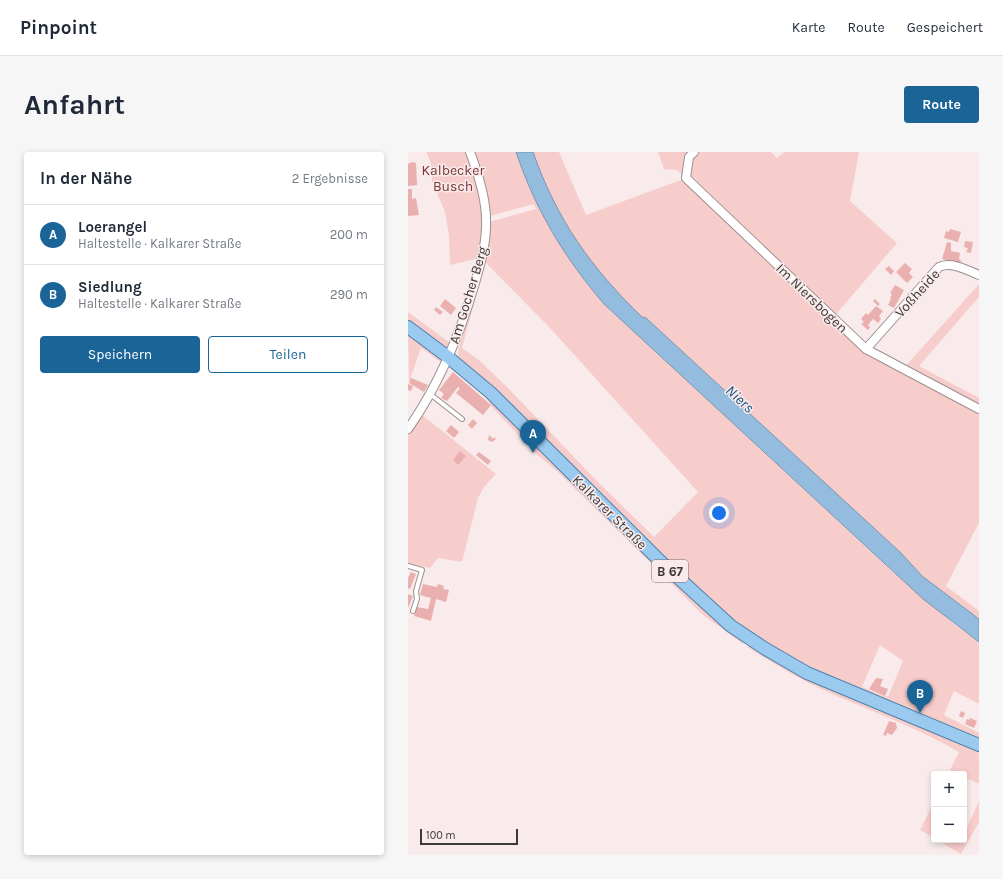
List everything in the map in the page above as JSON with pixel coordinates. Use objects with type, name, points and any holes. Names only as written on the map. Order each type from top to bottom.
[{"type":"main road","name":"Kalkarer Straße","points":[[408,327],[448,357],[491,393],[661,562],[731,626],[764,648],[807,673],[979,746]]},
{"type":"street","name":"Am Gocher Berg","points":[[408,429],[422,410],[463,324],[484,251],[486,219],[478,174],[470,152]]},
{"type":"street","name":"Im Niersbogen","points":[[694,152],[689,157],[686,178],[866,350],[979,409]]},
{"type":"street","name":"Voßheide","points":[[866,350],[939,267],[950,264],[979,275]]},
{"type":"lane","points":[[430,394],[462,419]]},
{"type":"lane","points":[[408,566],[422,570],[416,591],[417,599],[412,611]]},
{"type":"green space","name":"Kalbecker Busch","points":[[426,152],[466,152],[474,178],[482,218],[479,258],[450,265],[449,235],[445,212],[432,181],[431,163]]},
{"type":"green space","points":[[474,152],[516,152],[533,194],[552,232],[576,269],[604,304],[893,572],[955,625],[979,642],[979,704],[954,691],[944,715],[979,733],[979,741],[951,729],[919,712],[904,710],[840,684],[771,648],[713,605],[538,433],[530,422],[511,403],[458,360],[461,333],[468,305],[485,251],[489,246],[489,222],[536,209],[534,204],[490,216]],"holes":[[[485,262],[550,328],[698,492],[654,537],[596,480],[506,386],[480,361],[462,348]],[[880,645],[903,661],[888,697],[862,687]]]},
{"type":"green space","points":[[533,152],[559,152],[586,215],[686,178],[677,170],[664,169],[658,152],[771,152],[777,158],[784,152],[859,152],[850,201],[897,243],[833,318],[866,349],[903,369],[979,284],[979,297],[919,366],[979,398],[979,523],[946,586],[979,611],[979,619],[922,576],[901,553],[645,317],[643,319],[624,300],[592,262],[565,221],[542,177]]},
{"type":"green space","points":[[408,312],[453,345],[447,351],[408,322]]},
{"type":"green space","points":[[408,332],[443,360],[442,363],[421,348],[409,382]]},
{"type":"green space","points":[[468,381],[489,396],[538,449],[554,461],[654,561],[653,565],[561,475],[533,451],[491,406],[488,399]]},
{"type":"green space","points":[[421,414],[496,474],[484,487],[478,498],[462,562],[438,558],[430,568],[408,563],[408,433]]},
{"type":"green space","points":[[657,569],[664,571],[743,639],[743,644],[703,615]]},
{"type":"green space","points":[[751,644],[979,753],[979,784],[967,778],[967,771],[950,771],[959,752],[908,726],[821,689],[774,664],[747,647]]},
{"type":"green space","points":[[979,801],[979,822],[961,854],[942,843],[967,843],[967,827]]},
{"type":"green space","points":[[931,808],[931,836],[920,830]]},
{"type":"water","points":[[516,152],[533,152],[542,177],[553,200],[578,242],[607,281],[624,299],[901,553],[922,576],[979,619],[979,642],[923,599],[604,304],[576,269],[552,232],[524,174]]},
{"type":"building","points":[[412,162],[416,163],[417,185],[408,186],[408,164]]},
{"type":"building","points":[[408,189],[412,189],[412,199],[416,198],[419,215],[408,216]]},
{"type":"building","points":[[950,229],[961,232],[958,242],[944,238],[946,231],[949,232]]},
{"type":"building","points":[[965,241],[973,242],[971,253],[966,252],[968,248],[964,247]]},
{"type":"building","points":[[947,242],[951,243],[951,251],[960,253],[960,264],[942,259]]},
{"type":"building","points":[[905,263],[912,269],[909,273],[913,277],[907,283],[896,272]]},
{"type":"building","points":[[889,266],[894,271],[891,275],[885,269]]},
{"type":"building","points":[[895,285],[904,290],[894,308],[888,305],[892,294],[890,293]]},
{"type":"building","points":[[445,299],[456,308],[451,315],[440,306]]},
{"type":"building","points":[[875,299],[880,304],[878,306],[873,301]]},
{"type":"building","points":[[876,306],[883,311],[879,316],[881,319],[878,323],[873,319],[868,325],[870,327],[868,330],[861,324],[864,322],[861,319],[866,313],[868,315]]},
{"type":"building","points":[[436,307],[443,312],[440,315],[434,310]]},
{"type":"building","points":[[453,372],[491,405],[483,415],[456,393],[460,388],[458,387],[447,401],[441,398],[444,394],[439,390]]},
{"type":"building","points":[[411,378],[428,385],[424,392],[409,383]]},
{"type":"building","points":[[408,384],[413,386],[411,391],[408,390]]},
{"type":"building","points":[[473,419],[477,423],[472,429],[468,425]]},
{"type":"building","points":[[451,425],[459,432],[454,438],[446,431]]},
{"type":"building","points":[[489,435],[493,439],[494,437],[496,439],[492,442],[488,440]]},
{"type":"building","points":[[460,451],[466,456],[458,465],[453,460]]},
{"type":"building","points":[[479,452],[491,461],[488,465],[476,455]]},
{"type":"building","points":[[411,572],[416,574],[410,589],[408,588],[408,578]]},
{"type":"building","points":[[423,584],[437,587],[438,584],[444,586],[443,589],[449,590],[446,602],[436,599],[431,621],[414,616],[417,607],[428,609],[431,598],[420,595]]},
{"type":"building","points":[[408,594],[413,596],[408,608]]},
{"type":"building","points":[[876,678],[883,679],[880,686],[888,689],[885,696],[869,689]]},
{"type":"building","points":[[961,711],[965,713],[963,718],[959,716]]},
{"type":"building","points":[[970,718],[977,721],[974,728],[965,724],[967,719],[969,720]]},
{"type":"building","points":[[889,721],[896,723],[897,728],[892,735],[887,733],[886,736],[883,735]]},
{"type":"place","name":"Loerangel","points":[[533,453]]},
{"type":"place","name":"Siedlung","points":[[920,713]]},
{"type":"water label","name":"Niers","points":[[740,399]]}]
